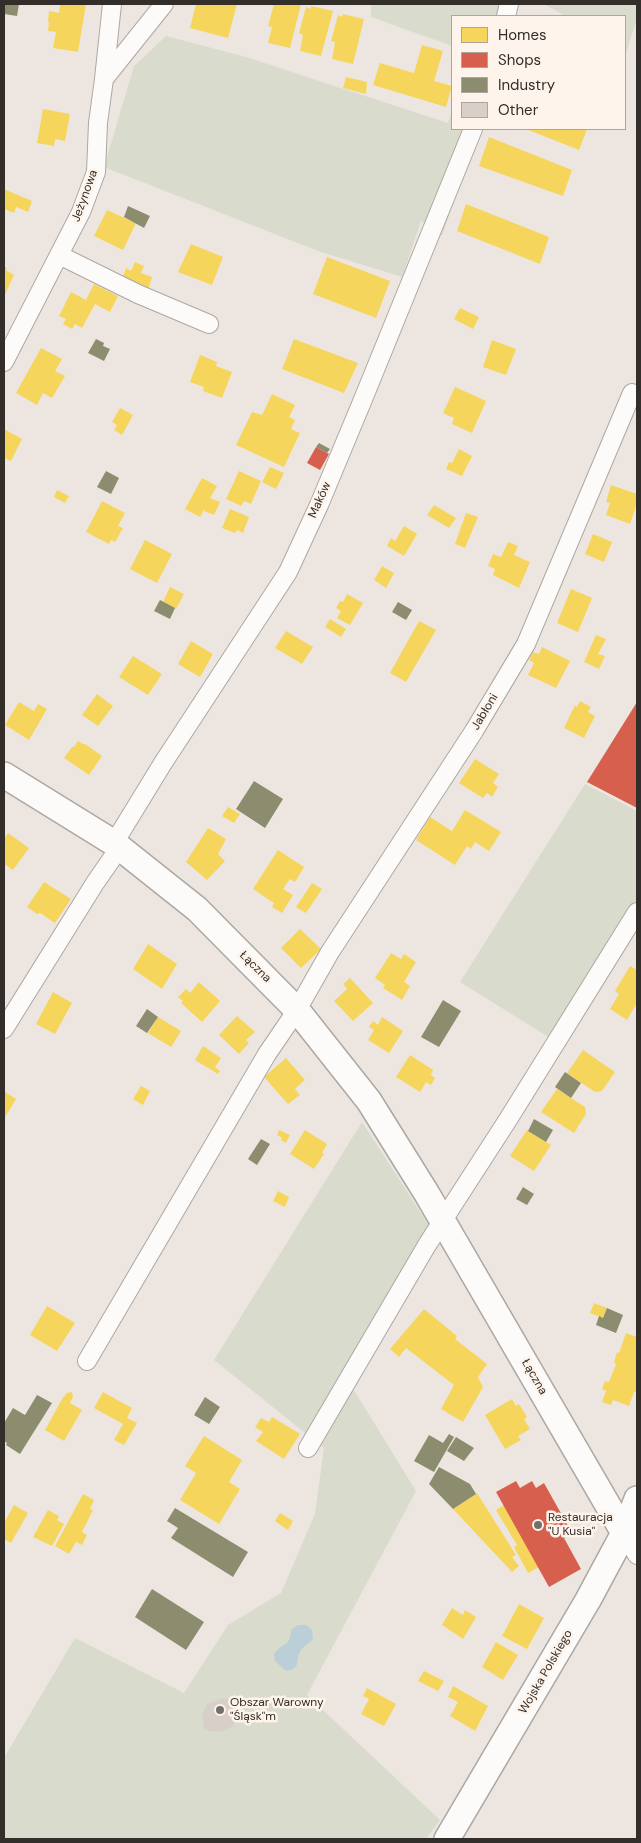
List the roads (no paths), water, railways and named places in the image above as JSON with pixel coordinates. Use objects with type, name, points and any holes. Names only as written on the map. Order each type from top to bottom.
[{"type":"street","name":"Jeżynowa","points":[[4,362],[81,212],[96,172],[98,123],[112,4]]},
{"type":"street","points":[[104,79],[164,4]]},
{"type":"street","name":"Maków","points":[[4,1029],[117,845],[163,763],[288,572],[319,505],[473,130]]},
{"type":"street","points":[[59,255],[138,294],[209,324]]},
{"type":"street","name":"Jabłoni","points":[[87,1361],[267,1054],[297,1010],[330,952],[474,731],[526,644],[632,393]]},
{"type":"street","name":"Łączna","points":[[4,775],[117,845],[197,909],[297,1010],[369,1101],[443,1221],[624,1533]]},
{"type":"street","points":[[308,1448],[427,1245],[637,912]]},
{"type":"street","name":"Wojska Polskiego","points":[[447,1839],[584,1608],[624,1533],[637,1500]]},
{"type":"street","points":[[624,1533],[637,1555]]},
{"type":"water","points":[[298,1625],[306,1625],[312,1630],[313,1639],[301,1650],[295,1668],[286,1671],[275,1661],[274,1654],[288,1642],[291,1630]]},
{"type":"place","name":"Restauracja \"U Kusia\"","points":[[538,1525]]},
{"type":"place","name":"Obszar Warowny \"Śląsk\"m","points":[[220,1710]]}]
